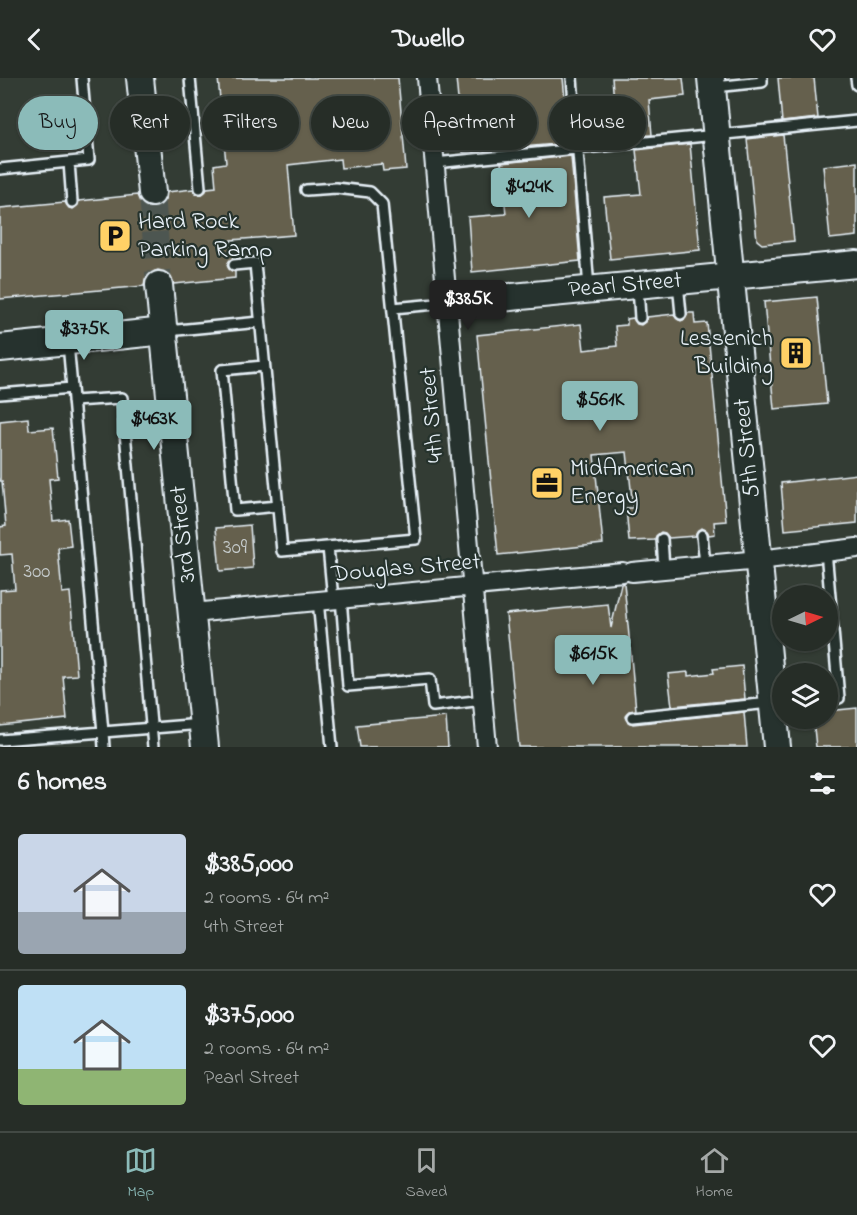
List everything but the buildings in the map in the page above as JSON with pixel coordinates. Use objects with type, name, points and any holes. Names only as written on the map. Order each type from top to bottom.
[{"type":"main road","points":[[140,78],[152,193]]},
{"type":"main road","name":"5th Street","points":[[712,83],[772,674]]},
{"type":"main road","name":"Pearl Street","points":[[447,303],[857,264]]},
{"type":"main road","name":"3rd Street","points":[[159,285],[204,735]]},
{"type":"main road","points":[[0,348],[165,331]]},
{"type":"main road","name":"5th Street","points":[[777,729],[777,747]]},
{"type":"street","name":"4th Street","points":[[427,78],[488,747]]},
{"type":"street","name":"Douglas Street","points":[[192,613],[759,560],[857,548]]},
{"type":"lane","points":[[0,169],[89,160],[82,78]]},
{"type":"lane","points":[[190,78],[200,188]]},
{"type":"lane","points":[[572,78],[574,96]]},
{"type":"lane","points":[[712,83],[762,82],[762,78]]},
{"type":"lane","points":[[856,78],[857,85]]},
{"type":"lane","points":[[646,141],[857,121]]},
{"type":"lane","points":[[435,163],[559,150]]},
{"type":"lane","points":[[578,150],[589,289]]},
{"type":"lane","points":[[69,162],[72,202]]},
{"type":"lane","points":[[234,265],[255,263],[282,551],[416,539],[382,204],[370,192],[336,188],[306,190]]},
{"type":"lane","points":[[677,281],[681,314]]},
{"type":"lane","points":[[638,285],[640,318]]},
{"type":"lane","name":"Pearl Street","points":[[393,308],[447,303]]},
{"type":"lane","points":[[165,331],[260,322]]},
{"type":"lane","points":[[67,341],[104,747]]},
{"type":"lane","points":[[264,366],[222,370],[235,510],[278,506]]},
{"type":"lane","points":[[0,394],[72,388]]},
{"type":"lane","points":[[73,401],[122,398],[153,747]]},
{"type":"lane","points":[[702,535],[705,564]]},
{"type":"lane","points":[[662,539],[664,568]]},
{"type":"lane","points":[[328,547],[331,599],[332,747]]},
{"type":"lane","points":[[826,551],[835,663]]},
{"type":"lane","points":[[331,599],[348,686],[430,679],[433,706],[483,700]]},
{"type":"lane","points":[[632,717],[772,709]]},
{"type":"lane","points":[[0,740],[13,743],[59,735],[151,728],[204,735]]},
{"type":"lane","points":[[59,735],[60,747]]},
{"type":"tunnel","points":[[152,193],[159,285]]},
{"type":"place","name":"Hard Rock Parking Ramp","points":[[115,236]]},
{"type":"place","name":"Lessenich Building","points":[[796,353]]},
{"type":"place","name":"MidAmerican Energy","points":[[547,483]]}]
